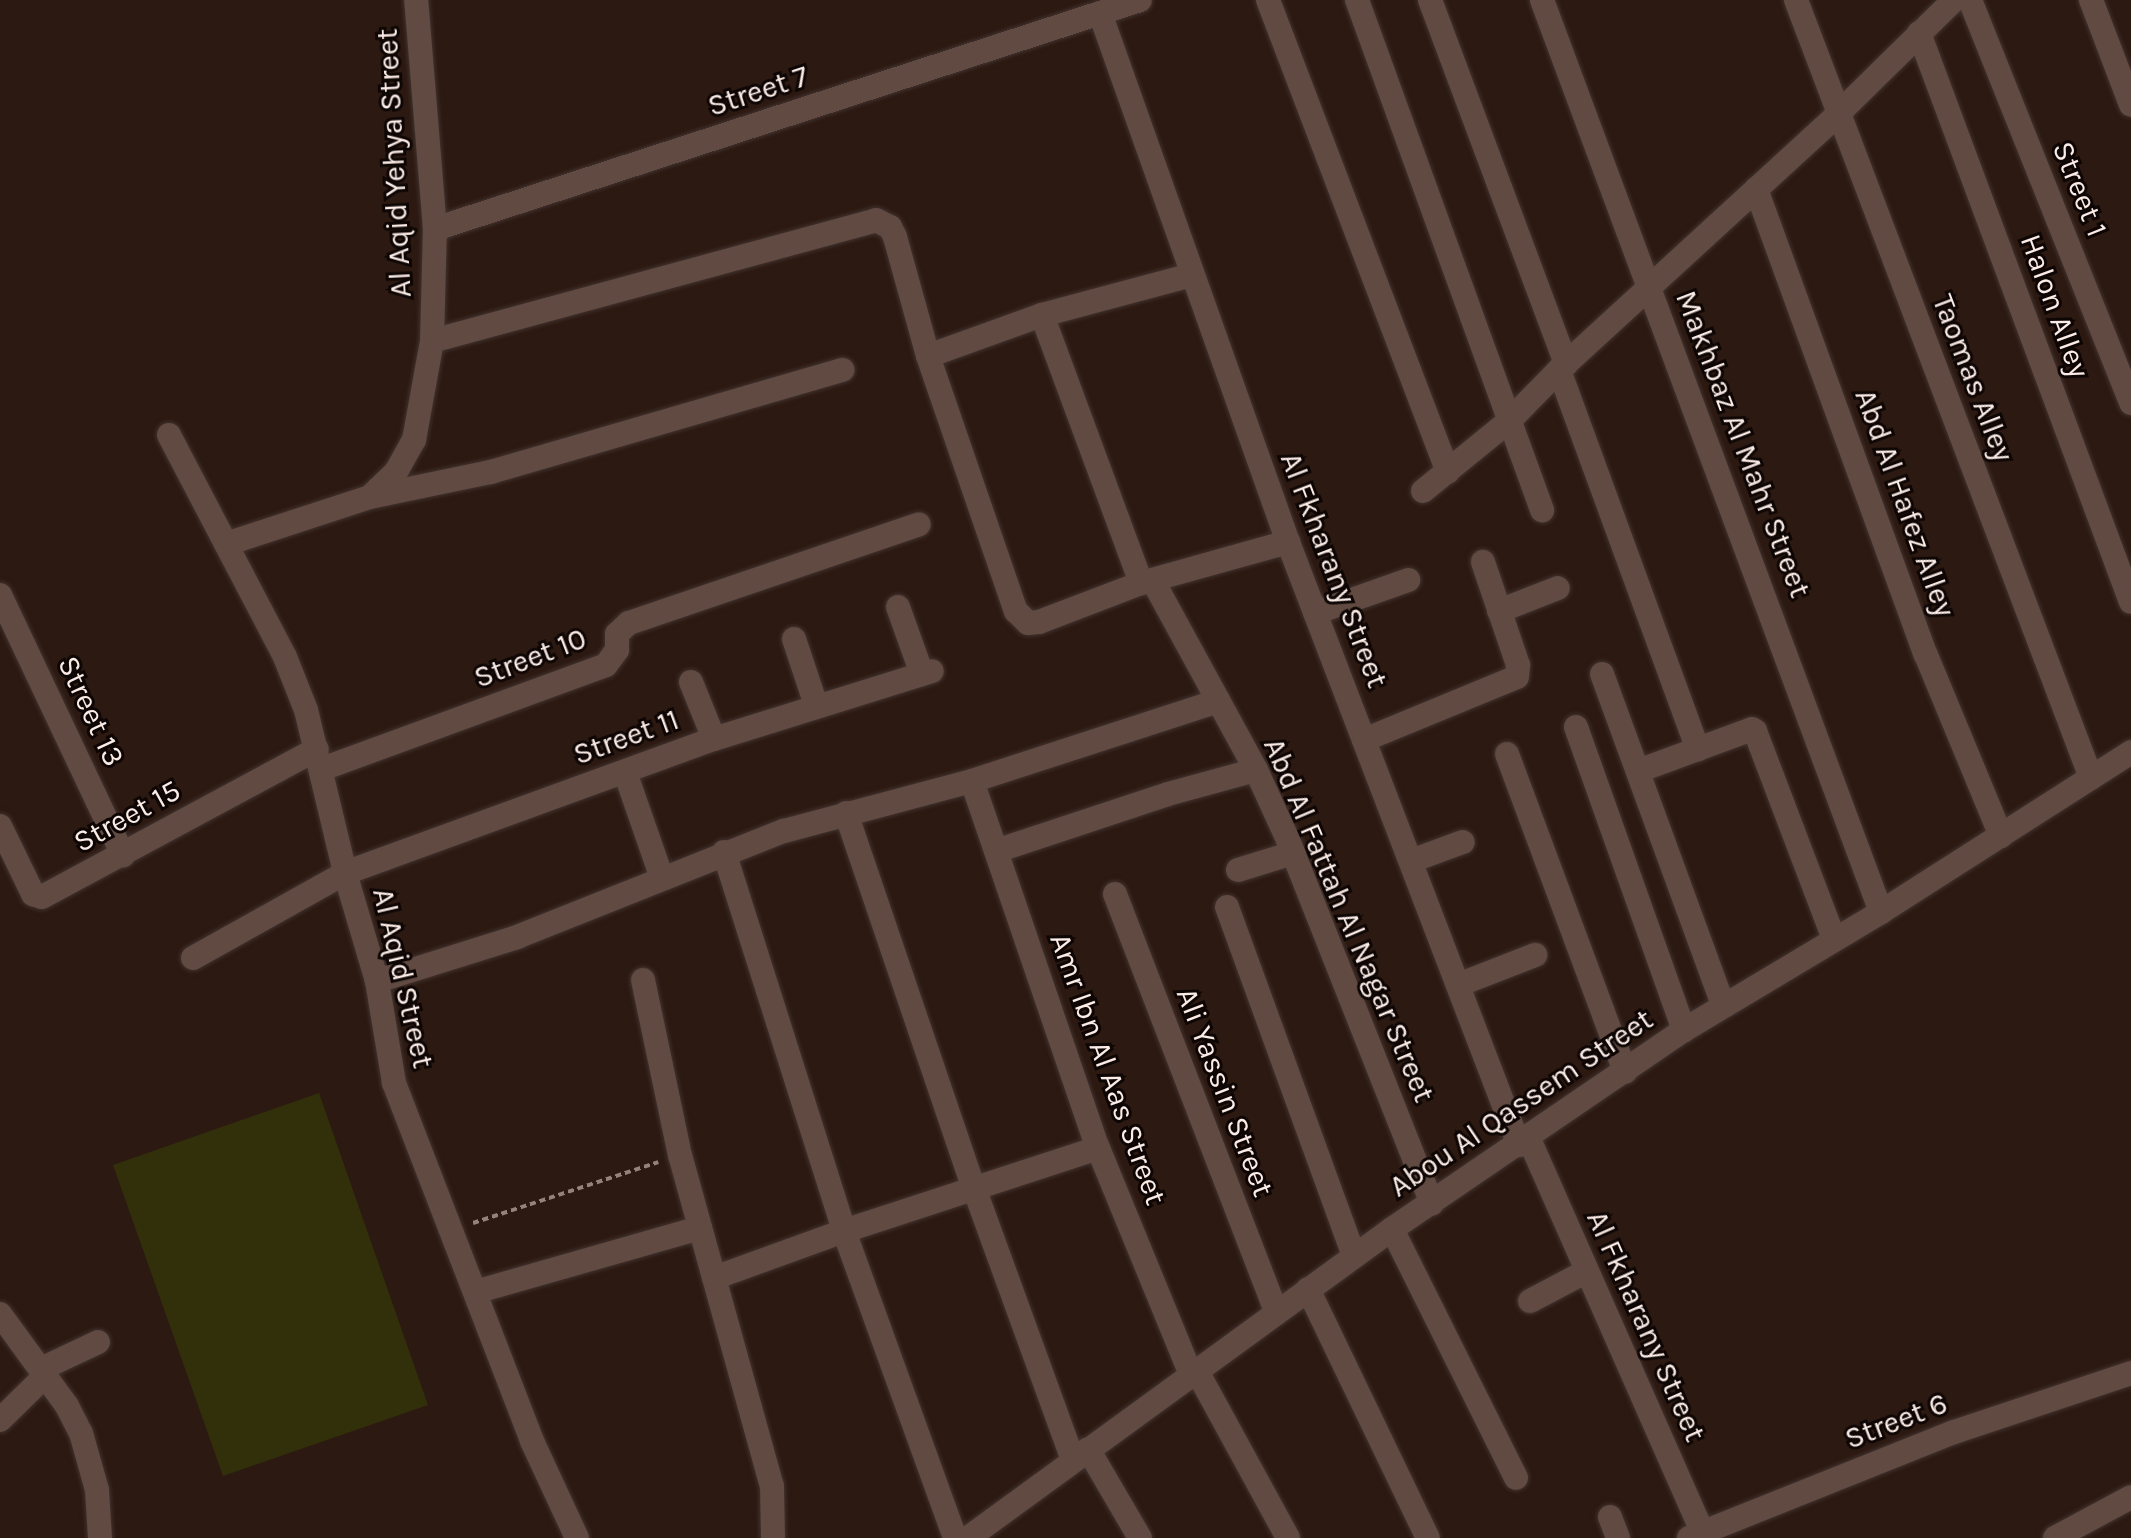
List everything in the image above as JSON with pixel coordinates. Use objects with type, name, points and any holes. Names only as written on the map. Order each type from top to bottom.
[{"type":"street","name":"Al Aqid Yehya Street","points":[[370,497],[396,472],[414,440],[432,341],[435,229],[416,0]]},
{"type":"street","points":[[1268,0],[1448,472]]},
{"type":"street","points":[[1357,0],[1542,510]]},
{"type":"street","points":[[1430,0],[1698,749]]},
{"type":"street","name":"Makhbaz Al Mahr Street","points":[[1542,0],[1881,912]]},
{"type":"street","name":"Taomas Alley","points":[[1796,0],[2091,778]]},
{"type":"street","points":[[1423,491],[1510,420],[1562,367],[1839,113],[1925,18],[1954,0]]},
{"type":"street","name":"Street 1","points":[[1970,0],[2131,403]]},
{"type":"street","points":[[2091,0],[2131,105]]},
{"type":"street","name":"Street 7","points":[[435,229],[1133,1]]},
{"type":"street","name":"Al Fkharany Street","points":[[1100,13],[1288,542],[1458,985],[1524,1142],[1587,1271],[1699,1536]]},
{"type":"street","name":"Halon Alley","points":[[1925,18],[2131,602]]},
{"type":"street","name":"Abd Al Hafez Alley","points":[[1756,189],[1926,655],[2001,836]]},
{"type":"street","points":[[432,341],[870,220],[884,222],[893,231],[928,356],[1016,611],[1028,623],[1039,622],[1147,582],[1288,542]]},
{"type":"street","points":[[928,356],[1042,315],[1191,275]]},
{"type":"street","name":"Abd Al Fattah Al Nagar Street","points":[[1042,315],[1147,582],[1256,770],[1293,853],[1432,1203]]},
{"type":"street","points":[[226,544],[370,497],[491,472],[843,370]]},
{"type":"street","name":"Al Aqid Street","points":[[169,435],[285,657],[306,710],[345,873],[377,981],[389,1068],[532,1441],[577,1538]]},
{"type":"street","name":"Street 10","points":[[319,759],[606,665],[617,650],[617,634],[629,623],[919,524]]},
{"type":"street","points":[[1364,740],[1517,677],[1518,665],[1483,562]]},
{"type":"street","points":[[1315,613],[1408,580]]},
{"type":"street","points":[[1499,611],[1558,588]]},
{"type":"street","name":"Street 13","points":[[0,595],[123,855]]},
{"type":"street","name":"Street 11","points":[[193,958],[345,873],[714,739],[927,672],[898,607]]},
{"type":"street","points":[[794,639],[816,705]]},
{"type":"street","points":[[1602,674],[1723,1005]]},
{"type":"street","points":[[691,682],[714,739]]},
{"type":"street","points":[[377,981],[517,937],[724,852],[846,813],[972,781],[1218,701]]},
{"type":"street","points":[[1576,727],[1684,1030]]},
{"type":"street","points":[[1638,771],[1752,729],[1755,731],[1834,939]]},
{"type":"street","points":[[1507,754],[1625,1072]]},
{"type":"street","name":"Street 15","points":[[0,826],[33,894],[42,897],[319,759]]},
{"type":"street","name":"Abou Al Qassem Street","points":[[968,1538],[1392,1229],[1524,1142],[1684,1030],[1881,912],[2091,778],[2129,762]]},
{"type":"street","points":[[996,851],[1168,794],[1256,770]]},
{"type":"street","points":[[625,772],[662,878]]},
{"type":"street","name":"Amr Ibn Al Aas Street","points":[[972,781],[1098,1148],[1195,1375],[1288,1538]]},
{"type":"street","points":[[846,813],[974,1188],[1081,1455],[1140,1538]]},
{"type":"street","points":[[1411,861],[1463,842]]},
{"type":"street","points":[[724,852],[844,1231],[955,1538]]},
{"type":"street","points":[[1238,870],[1293,853]]},
{"type":"street","name":"Ali Yassin Street","points":[[1115,894],[1276,1312]]},
{"type":"street","points":[[1227,907],[1354,1256]]},
{"type":"street","points":[[1458,985],[1535,955]]},
{"type":"street","points":[[643,980],[680,1155],[772,1486],[773,1538]]},
{"type":"street","points":[[714,1278],[844,1231],[1098,1148]]},
{"type":"street","points":[[475,1292],[700,1228]]},
{"type":"street","points":[[1392,1229],[1516,1478]]},
{"type":"street","points":[[1530,1301],[1587,1271]]},
{"type":"street","points":[[1308,1289],[1428,1538]]},
{"type":"street","points":[[2,1324],[43,1372],[74,1419],[91,1461],[100,1538]]},
{"type":"street","points":[[0,1420],[43,1372],[98,1342]]},
{"type":"street","name":"Street 6","points":[[1699,1536],[1954,1432],[2131,1373]]},
{"type":"street","points":[[2055,1538],[2131,1497]]},
{"type":"path","points":[[451,1230],[680,1155]]},
{"type":"shaded area","points":[[319,1093],[428,1405],[223,1476],[113,1165]]}]
